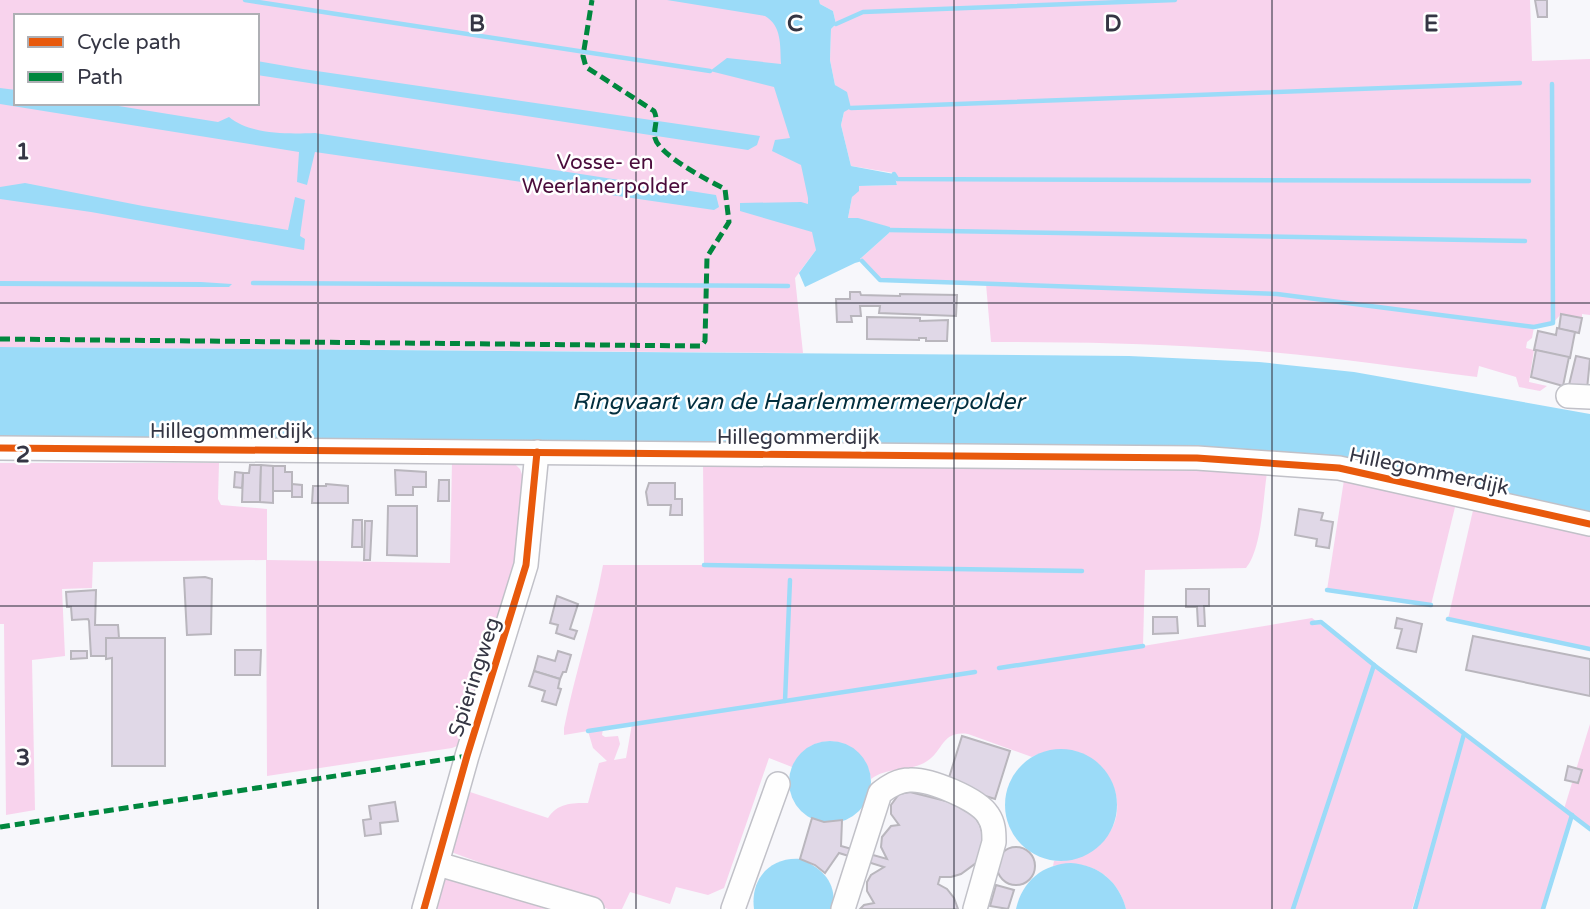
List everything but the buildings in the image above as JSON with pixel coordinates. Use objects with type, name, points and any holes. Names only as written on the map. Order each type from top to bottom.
[{"type":"street","name":"Hillegommerdijk","points":[[0,448],[1197,457],[1339,468],[1590,524]]},
{"type":"street","name":"Spieringweg","points":[[424,909],[467,756],[526,565],[537,452]]},
{"type":"street","points":[[843,909],[880,793],[899,782],[911,780],[926,782],[974,801],[990,818],[994,842],[975,909]]},
{"type":"street","points":[[733,909],[778,784]]},
{"type":"street","points":[[438,864],[592,909]]},
{"type":"green space","name":"Vosse- en Weerlanerpolder","points":[[0,0],[797,0],[816,250],[795,278],[803,353],[0,347]]},
{"type":"green space","points":[[819,0],[1530,0],[1532,61],[1590,59],[1590,315],[1582,314],[1582,318],[1561,314],[1553,323],[1534,327],[1526,348],[1534,350],[1529,382],[1547,386],[1540,391],[1519,387],[1516,377],[1479,366],[1477,377],[1249,350],[1132,344],[991,342],[986,284],[880,280],[860,259],[889,233],[889,227],[848,218],[852,197],[858,186],[897,185],[894,173],[851,166],[841,125],[844,112],[830,60],[831,29],[836,24],[833,11],[820,4]]},
{"type":"green space","points":[[452,462],[513,462],[520,469],[525,483],[516,573],[462,744],[452,748],[267,776],[266,560],[93,562],[92,588],[62,589],[65,656],[32,660],[35,810],[6,815],[4,624],[0,624],[0,463],[219,463],[218,499],[221,505],[267,509],[267,560],[450,563]]},
{"type":"green space","points":[[703,463],[1139,466],[1267,473],[1259,536],[1246,568],[1145,570],[1143,646],[1312,618],[1564,809],[1590,724],[1590,828],[1572,816],[1542,909],[1415,909],[1446,798],[1412,909],[1126,909],[1116,886],[1099,871],[1077,864],[1053,866],[1054,861],[1069,860],[1090,850],[1108,835],[1116,817],[1116,797],[1110,779],[1097,763],[1079,753],[1057,750],[1032,757],[968,734],[959,734],[947,739],[924,763],[871,779],[866,764],[858,753],[836,742],[811,746],[800,754],[792,767],[769,758],[724,888],[708,895],[676,887],[670,904],[630,892],[622,909],[608,909],[451,852],[470,792],[548,818],[561,807],[588,803],[599,763],[607,761],[593,748],[588,731],[564,735],[564,728],[603,565],[704,565]],"holes":[[[632,724],[626,758],[614,760],[620,744],[618,736],[605,737],[602,735],[603,729]]]},
{"type":"green space","points":[[1344,480],[1456,503],[1431,605],[1327,590]]},
{"type":"green space","points":[[1474,506],[1590,532],[1590,649],[1448,619]]},
{"type":"green space","points":[[444,872],[546,909],[434,909]]},
{"type":"water","points":[[667,0],[819,0],[820,4],[833,11],[836,24],[831,29],[830,60],[835,85],[847,92],[851,108],[844,112],[841,125],[851,166],[894,174],[897,185],[859,186],[859,191],[852,197],[848,218],[890,227],[889,233],[860,259],[862,261],[805,287],[799,273],[816,250],[812,232],[740,211],[740,203],[808,204],[801,165],[772,151],[775,140],[790,138],[774,87],[710,71],[727,58],[781,64],[779,37],[775,25],[765,16]]},
{"type":"water","points":[[259,61],[760,136],[757,145],[748,150],[259,75]]},
{"type":"water","points":[[0,88],[14,90],[14,105],[112,105],[218,122],[229,117],[248,127],[270,132],[315,133],[716,195],[719,207],[714,210],[315,152],[307,185],[297,182],[299,152],[0,104]]},
{"type":"water","points":[[25,183],[288,230],[295,197],[305,200],[300,236],[305,239],[304,250],[91,212],[0,199],[0,187]]},
{"type":"water","points":[[0,281],[232,284],[229,287],[0,286]]},
{"type":"water","name":"Ringvaart van de Haarlemmermeerpolder","points":[[0,347],[1129,356],[1259,362],[1354,372],[1590,414],[1590,512],[1359,464],[1289,453],[1169,447],[0,439]]},
{"type":"water","points":[[830,741],[846,744],[859,753],[868,766],[871,782],[868,798],[859,811],[846,820],[830,823],[814,820],[801,811],[792,798],[789,782],[792,766],[801,753],[814,744]]},
{"type":"water","points":[[1061,749],[1082,753],[1101,765],[1113,784],[1117,805],[1113,826],[1101,845],[1082,857],[1061,861],[1040,857],[1021,845],[1009,826],[1005,805],[1009,784],[1021,765],[1040,753]]},
{"type":"water","points":[[800,859],[827,878],[833,891],[833,909],[754,909],[755,888],[764,872],[780,862]]},
{"type":"water","points":[[1071,863],[1099,871],[1113,883],[1126,909],[1016,909],[1023,890],[1035,876],[1051,867]]},
{"type":"waterway","points":[[245,0],[710,71]]},
{"type":"waterway","points":[[836,24],[863,12],[1175,0]]},
{"type":"waterway","points":[[851,108],[1520,83]]},
{"type":"waterway","points":[[862,261],[880,280],[1277,294],[1534,327],[1553,323],[1552,84]]},
{"type":"waterway","points":[[894,174],[897,179],[1529,181]]},
{"type":"waterway","points":[[889,230],[1525,241]]},
{"type":"waterway","points":[[253,283],[788,286]]},
{"type":"waterway","points":[[704,565],[1082,571]]},
{"type":"waterway","points":[[785,701],[790,580]]},
{"type":"waterway","points":[[1327,590],[1431,605]]},
{"type":"waterway","points":[[1448,619],[1590,649]]},
{"type":"waterway","points":[[1293,909],[1374,665],[1321,622],[1312,623]]},
{"type":"waterway","points":[[999,668],[1143,646]]},
{"type":"waterway","points":[[1374,665],[1590,829]]},
{"type":"waterway","points":[[588,731],[975,672]]},
{"type":"waterway","points":[[1415,909],[1464,734]]},
{"type":"waterway","points":[[1543,909],[1572,815]]},
{"type":"marked path","points":[[0,339],[701,346],[705,341],[707,257],[729,222],[725,189],[686,167],[658,145],[655,138],[654,111],[586,67],[583,56],[592,0]]},
{"type":"marked path","points":[[0,827],[467,756]]},
{"type":"cycle path","points":[[0,448],[1197,458],[1339,468],[1590,524]]},
{"type":"cycle path","points":[[424,909],[467,756],[526,565],[537,452]]}]
